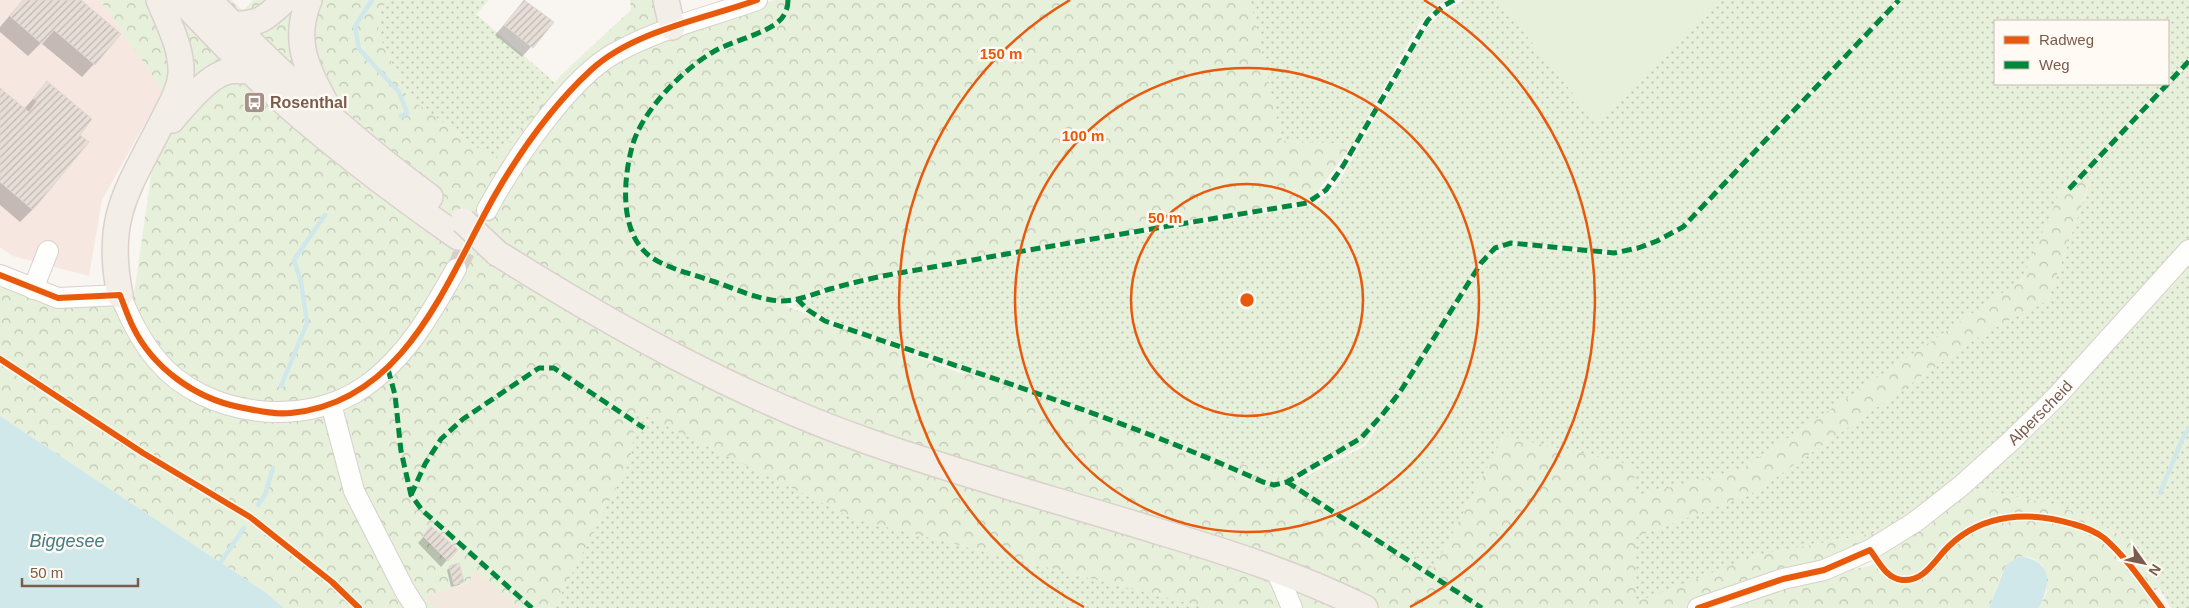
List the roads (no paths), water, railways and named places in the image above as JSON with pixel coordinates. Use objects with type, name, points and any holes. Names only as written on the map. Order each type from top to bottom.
[{"type":"main road","points":[[120,294],[114,268],[116,223],[121,204],[178,91],[181,73],[179,54],[159,0]]},
{"type":"main road","points":[[181,0],[250,70],[323,136],[388,188],[460,229],[576,302],[648,343],[725,382],[866,441],[950,469],[1205,546],[1276,570],[1365,608]]},
{"type":"main road","points":[[209,0],[280,72],[405,179],[460,229]]},
{"type":"main road","points":[[232,24],[249,24],[266,18],[285,0]]},
{"type":"main road","points":[[309,0],[304,11],[301,41],[306,68],[333,117]]},
{"type":"main road","points":[[666,0],[672,27]]},
{"type":"main road","points":[[152,142],[199,91],[215,77],[228,71],[250,70]]},
{"type":"street","points":[[487,210],[522,152],[561,102],[591,70],[613,54],[641,40],[672,27],[757,0]]},
{"type":"street","name":"Alperscheid","points":[[1698,608],[1783,579],[1824,570],[1870,550],[1915,522],[1961,486],[2056,397],[2189,250]]},
{"type":"street","points":[[33,289],[48,251]]},
{"type":"street","points":[[0,275],[58,298],[120,294],[134,329],[157,361],[169,372],[201,394],[218,402],[261,411],[291,413],[331,404],[363,388],[388,369],[433,311],[456,269]]},
{"type":"street","points":[[331,404],[354,491],[405,591],[416,608]]},
{"type":"street","points":[[1276,570],[1292,608]]},
{"type":"water","name":"Biggesee","points":[[0,416],[265,592],[284,608],[0,608]]},
{"type":"water","points":[[2020,556],[2039,563],[2044,568],[2047,582],[2046,590],[2039,608],[1989,608],[2006,565]]},
{"type":"waterway","points":[[372,0],[355,26],[359,49],[399,92],[407,113],[401,116]]},
{"type":"waterway","points":[[281,386],[307,323],[301,282],[294,260],[325,215]]},
{"type":"waterway","points":[[2160,493],[2184,435],[2189,429]]},
{"type":"waterway","points":[[258,505],[265,495],[273,468]]},
{"type":"waterway","points":[[218,566],[244,528]]},
{"type":"tunnel","points":[[456,269],[487,210]]},
{"type":"place","name":"Rosenthal","points":[[254,102]]}]
